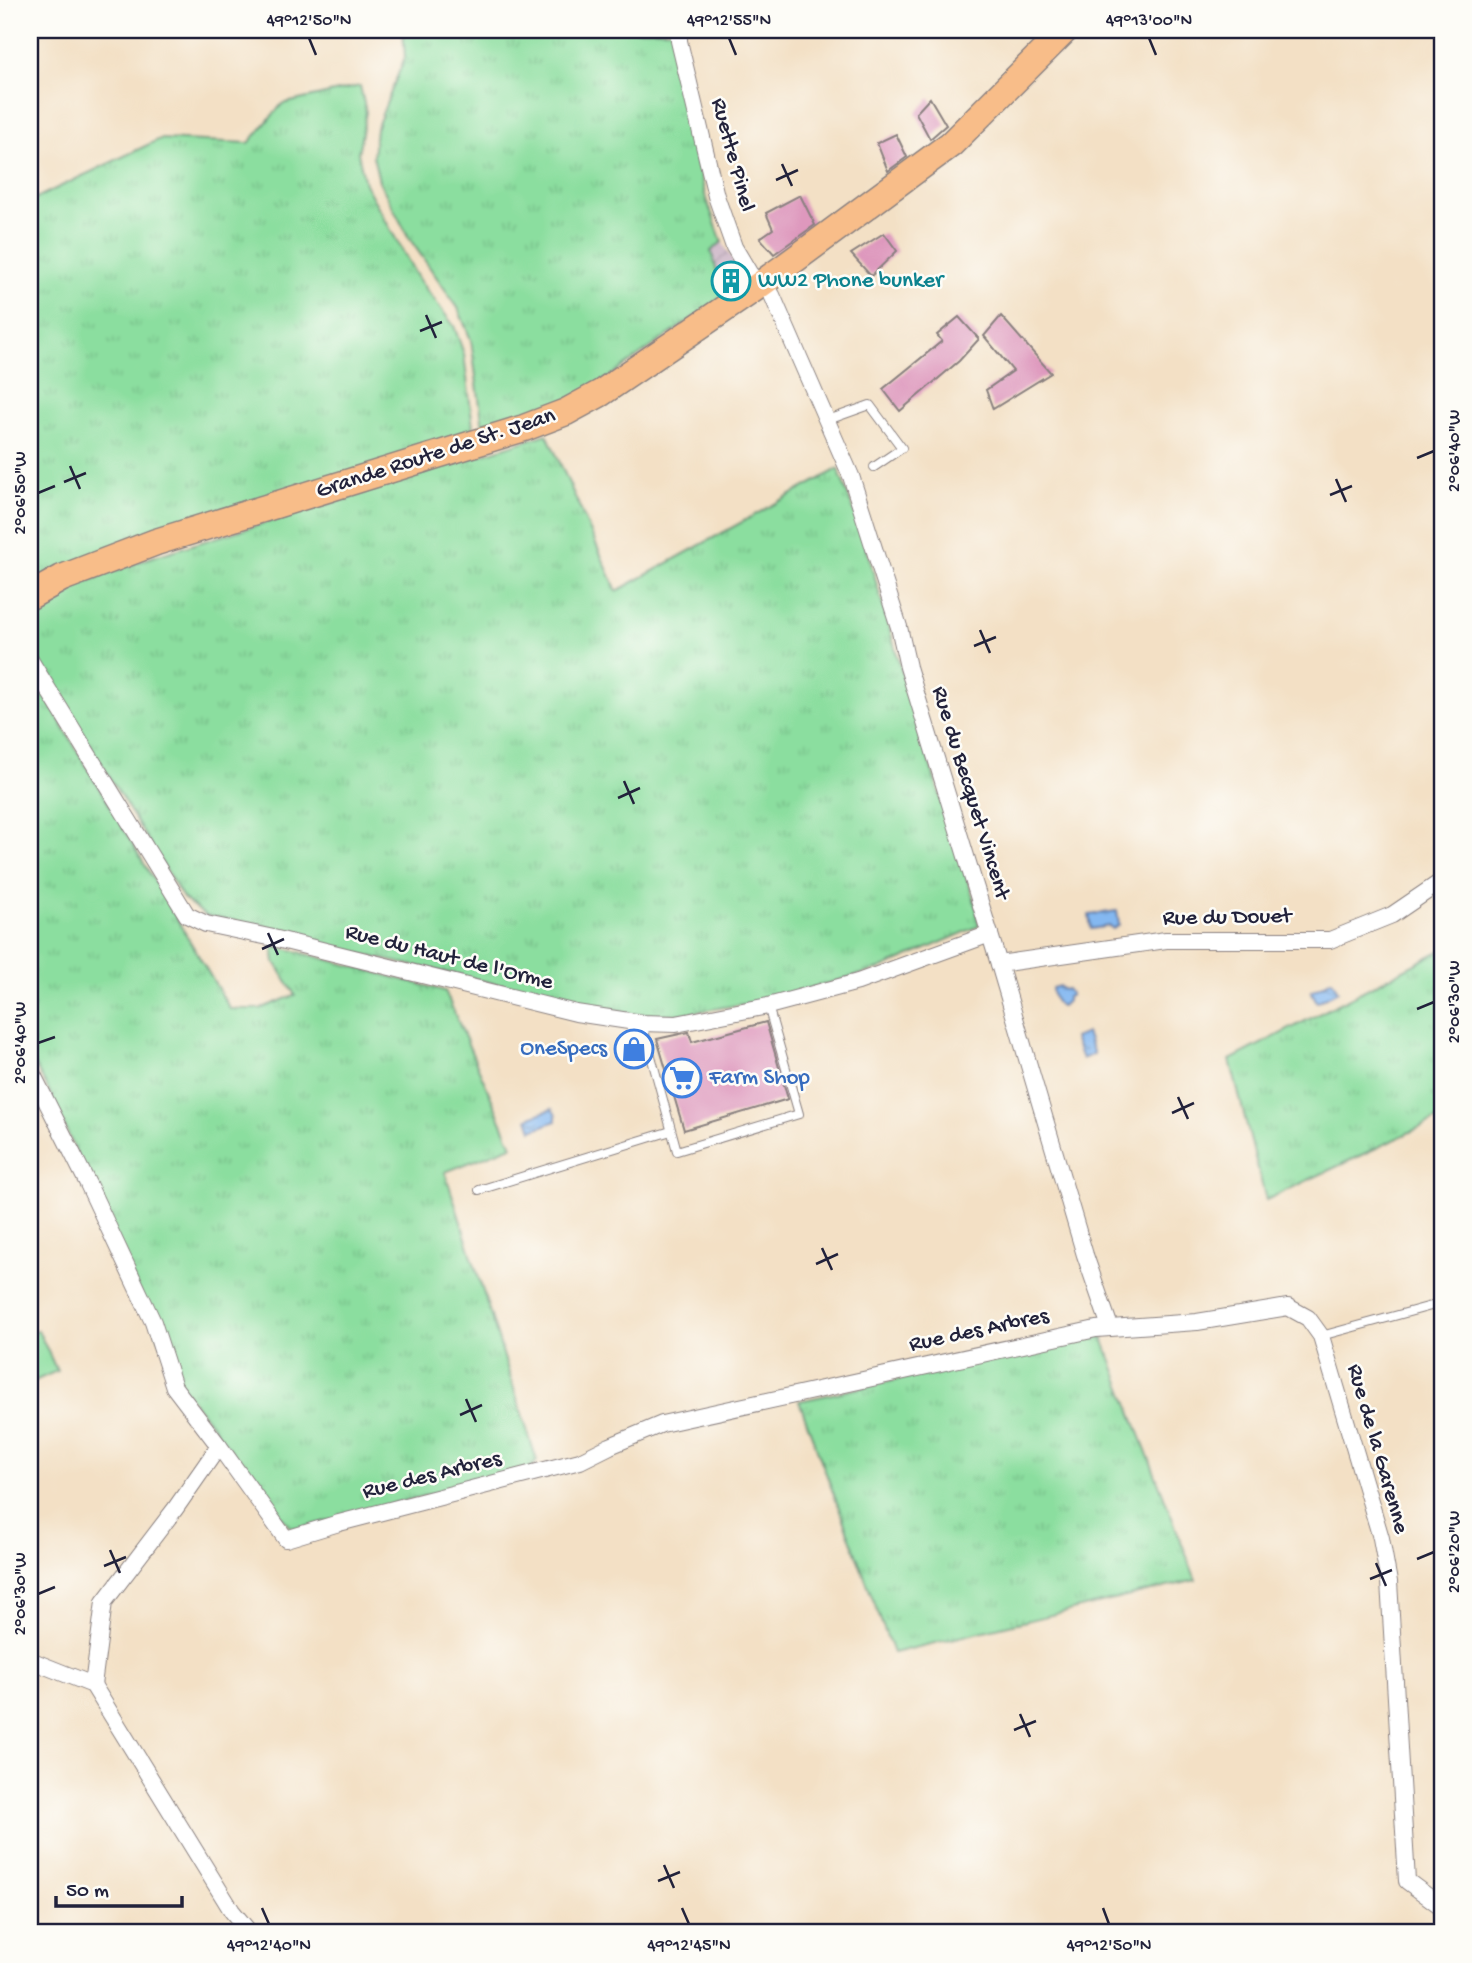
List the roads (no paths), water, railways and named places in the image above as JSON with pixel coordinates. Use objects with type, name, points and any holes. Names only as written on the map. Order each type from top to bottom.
[{"type":"main road","name":"Grande Route de St. Jean","points":[[30,596],[62,578],[156,542],[524,428],[566,412],[601,393],[761,284],[951,144],[1065,30]]},
{"type":"street","name":"Ruette Pinel","points":[[679,30],[679,41],[716,196],[734,247],[750,274],[761,284]]},
{"type":"street","name":"Rue du Becquet Vincent","points":[[761,284],[772,295],[851,476],[899,627],[915,692],[1085,1255],[1110,1327]]},
{"type":"street","name":"Rue du Haut de l'Orme","points":[[30,660],[187,915],[206,925],[269,937],[576,1013],[642,1023],[676,1024],[768,1006],[858,982],[990,934]]},
{"type":"street","name":"Rue du Douet","points":[[999,964],[1166,940],[1330,940],[1392,915],[1442,881]]},
{"type":"street","name":"Rue des Arbres","points":[[30,1069],[153,1322],[174,1387],[286,1539],[580,1461],[662,1424],[1110,1327]]},
{"type":"street","name":"Rue de la Garenne","points":[[1110,1327],[1197,1322],[1288,1307],[1308,1318],[1321,1336],[1381,1538],[1389,1582],[1408,1881],[1442,1907]]},
{"type":"street","points":[[93,1685],[104,1602],[219,1446]]},
{"type":"street","points":[[30,1660],[93,1685],[232,1911],[250,1933]]},
{"type":"lane","points":[[828,419],[870,405],[902,448],[874,467]]},
{"type":"lane","points":[[642,1023],[677,1151],[799,1114],[768,1006]]},
{"type":"lane","points":[[479,1190],[671,1131]]},
{"type":"lane","points":[[1321,1336],[1442,1303]]},
{"type":"water","points":[[1117,911],[1119,925],[1113,929],[1109,926],[1091,929],[1089,915]]},
{"type":"water","points":[[1332,980],[1338,991],[1317,1002],[1311,991]]},
{"type":"water","points":[[1059,986],[1067,989],[1071,995],[1062,1006],[1056,1002],[1052,991],[1052,988]]},
{"type":"water","points":[[1086,1033],[1094,1054],[1082,1059],[1074,1038]]},
{"type":"water","points":[[552,1109],[556,1121],[532,1130],[528,1118]]},
{"type":"place","name":"WW2 Phone bunker","points":[[731,281]]},
{"type":"place","name":"OneSpecs","points":[[634,1049]]},
{"type":"place","name":"Farm Shop","points":[[682,1078]]}]
